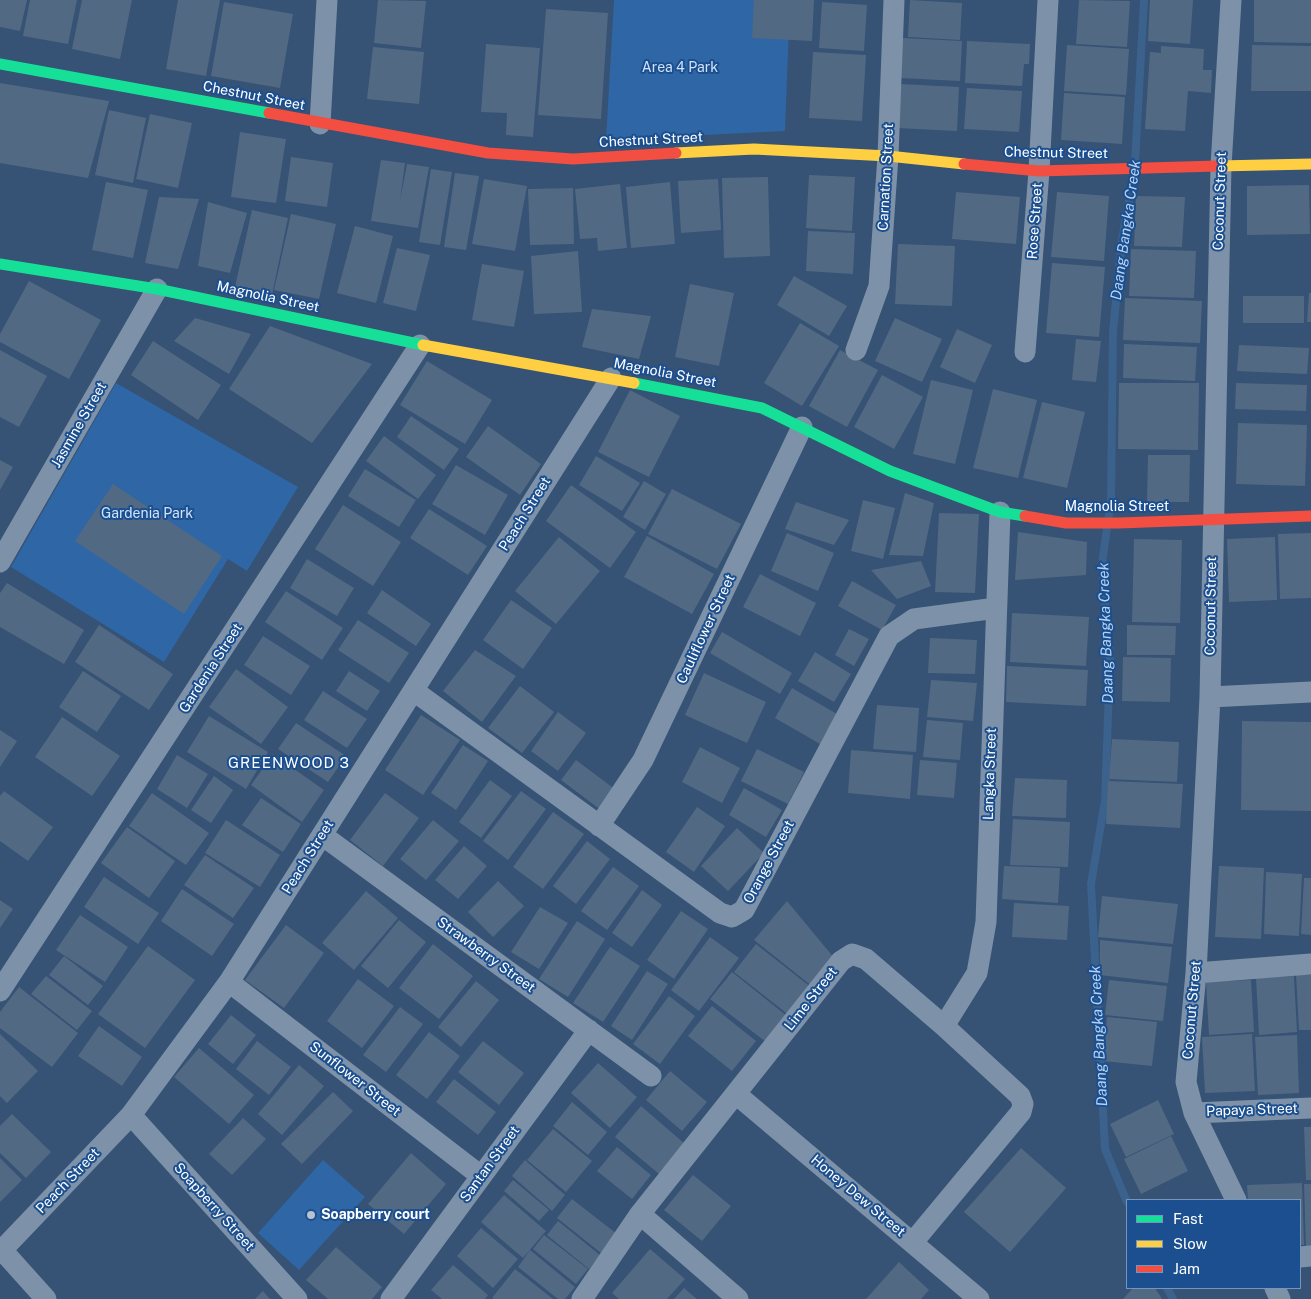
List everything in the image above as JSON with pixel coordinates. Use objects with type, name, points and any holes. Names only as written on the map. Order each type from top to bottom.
[{"type":"street","points":[[320,124],[327,0]]},
{"type":"street","name":"Carnation Street","points":[[856,350],[879,286],[888,156],[894,0]]},
{"type":"street","name":"Rose Street","points":[[1025,352],[1039,171],[1048,0]]},
{"type":"street","name":"Coconut Street","points":[[1231,0],[1221,166],[1212,520],[1210,697],[1196,973],[1186,1082],[1194,1113],[1236,1199]]},
{"type":"street","name":"Chestnut Street","points":[[0,64],[320,124],[488,153],[572,159],[754,149],[888,156],[1039,171],[1311,164]]},
{"type":"street","name":"Magnolia Street","points":[[0,264],[157,289],[420,345],[611,378],[762,408],[890,471],[1000,512],[1066,523],[1119,523],[1311,516]]},
{"type":"street","name":"Jasmine Street","points":[[0,562],[157,289]]},
{"type":"street","name":"Gardenia Street","points":[[0,991],[420,345]]},
{"type":"street","name":"Peach Street","points":[[46,1299],[2,1250],[130,1115],[229,982],[611,378]]},
{"type":"street","name":"Cauliflower Street","points":[[600,826],[643,760],[802,427]]},
{"type":"street","name":"Langka Street","points":[[944,1026],[977,973],[986,922],[1000,512]]},
{"type":"street","name":"Orange Street","points":[[414,690],[720,913],[732,917],[744,910],[889,636],[914,619],[996,608]]},
{"type":"street","points":[[1210,697],[1311,692]]},
{"type":"street","name":"Strawberry Street","points":[[322,835],[650,1076]]},
{"type":"street","name":"Lime Street","points":[[582,1299],[640,1214],[841,961],[852,954],[866,959],[944,1026],[1020,1096],[1022,1104],[1021,1112],[913,1242]]},
{"type":"street","points":[[1196,973],[1311,964]]},
{"type":"street","name":"Sunflower Street","points":[[229,982],[481,1176]]},
{"type":"street","name":"Santan Street","points":[[391,1299],[589,1030]]},
{"type":"street","name":"Honey Dew Street","points":[[736,1094],[979,1299]]},
{"type":"street","name":"Papaya Street","points":[[1194,1113],[1311,1108]]},
{"type":"street","name":"Soapberry Street","points":[[130,1115],[297,1299]]},
{"type":"street","points":[[640,1214],[738,1299]]},
{"type":"green space","name":"Area 4 Park","points":[[614,0],[790,0],[785,131],[606,140]]},
{"type":"green space","name":"Gardenia Park","points":[[116,383],[298,487],[247,571],[228,559],[164,662],[11,567]]},
{"type":"green space","name":"Soapberry court","points":[[323,1160],[365,1197],[299,1270],[258,1233]]},
{"type":"building","points":[[0,0],[27,0],[20,31],[0,27]]},
{"type":"building","points":[[30,0],[77,0],[68,44],[23,36]]},
{"type":"building","points":[[82,0],[132,0],[120,59],[72,49]]},
{"type":"building","points":[[178,0],[220,0],[206,76],[166,69]]},
{"type":"building","points":[[378,0],[426,1],[421,48],[374,43]]},
{"type":"building","points":[[754,0],[814,0],[812,41],[752,38]]},
{"type":"building","points":[[910,0],[962,3],[960,40],[908,37]]},
{"type":"building","points":[[1079,0],[1130,1],[1127,47],[1076,44]]},
{"type":"building","points":[[1150,0],[1193,0],[1190,44],[1148,41]]},
{"type":"building","points":[[1254,0],[1311,0],[1311,43],[1254,42]]},
{"type":"building","points":[[224,2],[293,14],[280,88],[211,76]]},
{"type":"building","points":[[822,2],[867,5],[864,51],[819,48]]},
{"type":"building","points":[[546,9],[608,13],[601,119],[538,115]]},
{"type":"building","points":[[902,38],[962,41],[960,81],[900,78]]},
{"type":"building","points":[[967,41],[1030,44],[1029,64],[1024,64],[1022,86],[965,83]]},
{"type":"building","points":[[486,44],[540,48],[533,137],[506,135],[507,113],[481,112]]},
{"type":"building","points":[[1067,45],[1129,49],[1126,95],[1064,91]]},
{"type":"building","points":[[1252,45],[1311,46],[1311,91],[1251,91]]},
{"type":"building","points":[[1161,46],[1204,49],[1203,70],[1212,70],[1211,93],[1188,91],[1185,131],[1145,129],[1150,52],[1161,53]]},
{"type":"building","points":[[373,47],[424,52],[419,104],[367,99]]},
{"type":"building","points":[[813,52],[866,55],[862,121],[809,118]]},
{"type":"building","points":[[0,83],[109,101],[88,178],[0,163]]},
{"type":"building","points":[[900,84],[959,87],[957,131],[897,128]]},
{"type":"building","points":[[967,88],[1022,91],[1019,132],[964,129]]},
{"type":"building","points":[[1064,93],[1125,97],[1122,144],[1061,140]]},
{"type":"building","points":[[109,110],[146,118],[133,183],[95,175]]},
{"type":"building","points":[[150,114],[192,123],[178,188],[136,179]]},
{"type":"building","points":[[240,132],[286,139],[276,203],[231,197]]},
{"type":"building","points":[[291,157],[333,163],[327,207],[285,201]]},
{"type":"building","points":[[381,160],[405,163],[400,201],[407,164],[429,167],[418,228],[371,221]]},
{"type":"building","points":[[431,169],[452,172],[440,245],[419,242]]},
{"type":"building","points":[[455,173],[479,176],[466,250],[444,247]]},
{"type":"building","points":[[809,175],[855,177],[852,231],[806,228]]},
{"type":"building","points":[[768,177],[770,256],[724,258],[722,178]]},
{"type":"building","points":[[484,179],[527,186],[515,251],[472,244]]},
{"type":"building","points":[[718,179],[721,230],[681,233],[678,181]]},
{"type":"building","points":[[106,182],[148,190],[133,258],[92,250]]},
{"type":"building","points":[[670,182],[675,244],[631,248],[626,187]]},
{"type":"building","points":[[620,184],[627,248],[598,251],[597,238],[580,239],[575,189]]},
{"type":"building","points":[[1309,185],[1310,234],[1247,235],[1247,186]]},
{"type":"building","points":[[573,188],[574,244],[530,245],[528,189]]},
{"type":"building","points":[[956,192],[1020,197],[1016,244],[952,239]]},
{"type":"building","points":[[1057,192],[1109,196],[1104,261],[1051,257]]},
{"type":"building","points":[[1136,196],[1185,197],[1182,247],[1134,246]]},
{"type":"building","points":[[159,197],[199,199],[178,269],[145,263]]},
{"type":"building","points":[[208,202],[247,213],[230,273],[198,266]]},
{"type":"building","points":[[252,210],[288,218],[272,295],[235,287]]},
{"type":"building","points":[[291,214],[336,224],[319,299],[274,290]]},
{"type":"building","points":[[355,226],[393,236],[376,303],[337,293]]},
{"type":"building","points":[[808,231],[855,233],[853,274],[806,271]]},
{"type":"building","points":[[898,244],[955,246],[952,306],[895,304]]},
{"type":"building","points":[[397,248],[430,255],[416,311],[383,303]]},
{"type":"building","points":[[1131,249],[1196,251],[1194,298],[1129,296]]},
{"type":"building","points":[[578,251],[582,312],[534,314],[531,256]]},
{"type":"building","points":[[1052,263],[1105,267],[1099,337],[1046,333]]},
{"type":"building","points":[[482,264],[524,271],[514,327],[472,320]]},
{"type":"building","points":[[794,276],[847,306],[829,336],[777,305]]},
{"type":"building","points":[[29,281],[101,320],[69,379],[0,342],[0,334]]},
{"type":"building","points":[[690,284],[734,293],[719,366],[675,357]]},
{"type":"building","points":[[1309,293],[1311,293],[1311,322],[1307,322]]},
{"type":"building","points":[[1243,296],[1304,296],[1304,323],[1243,323]]},
{"type":"building","points":[[1125,298],[1202,301],[1200,343],[1123,340]]},
{"type":"building","points":[[592,309],[651,316],[639,359],[582,347]]},
{"type":"building","points":[[195,318],[251,334],[229,374],[174,341]]},
{"type":"building","points":[[895,318],[942,339],[922,382],[875,361]]},
{"type":"building","points":[[800,323],[839,346],[802,406],[764,383]]},
{"type":"building","points":[[270,326],[372,364],[312,443],[229,389]]},
{"type":"building","points":[[957,329],[992,345],[975,383],[940,367]]},
{"type":"building","points":[[1076,339],[1101,341],[1096,382],[1072,380]]},
{"type":"building","points":[[153,341],[221,385],[198,420],[131,375]]},
{"type":"building","points":[[1124,344],[1197,347],[1195,381],[1123,378]]},
{"type":"building","points":[[1239,345],[1309,348],[1307,374],[1237,371]]},
{"type":"building","points":[[0,350],[47,376],[19,427],[0,417]]},
{"type":"building","points":[[840,350],[878,370],[847,427],[809,406]]},
{"type":"building","points":[[427,361],[492,400],[465,444],[400,405]]},
{"type":"building","points":[[882,375],[923,397],[894,449],[854,427]]},
{"type":"building","points":[[931,380],[973,390],[955,464],[913,454]]},
{"type":"building","points":[[1119,383],[1199,383],[1198,450],[1118,449]]},
{"type":"building","points":[[1236,383],[1307,385],[1306,411],[1235,409]]},
{"type":"building","points":[[993,389],[1037,400],[1018,478],[973,468]]},
{"type":"building","points":[[630,390],[680,416],[649,477],[598,452]]},
{"type":"building","points":[[1042,402],[1085,412],[1067,488],[1023,478]]},
{"type":"building","points":[[411,416],[459,449],[444,470],[397,437]]},
{"type":"building","points":[[1238,423],[1307,425],[1305,486],[1236,484]]},
{"type":"building","points":[[488,426],[541,464],[520,495],[466,457]]},
{"type":"building","points":[[384,436],[436,475],[418,499],[366,461]]},
{"type":"building","points":[[1148,455],[1190,455],[1189,502],[1147,502]]},
{"type":"building","points":[[596,456],[640,483],[622,511],[579,485]]},
{"type":"building","points":[[0,460],[13,467],[0,490]]},
{"type":"building","points":[[456,465],[508,495],[485,535],[432,504]]},
{"type":"building","points":[[365,469],[416,500],[399,527],[348,496]]},
{"type":"building","points":[[644,481],[666,494],[645,530],[623,517]]},
{"type":"building","points":[[113,484],[222,556],[184,614],[75,541]]},
{"type":"building","points":[[571,485],[636,532],[610,568],[546,521]]},
{"type":"building","points":[[672,489],[741,524],[717,569],[648,534]]},
{"type":"building","points":[[905,493],[934,503],[923,556],[889,555]]},
{"type":"building","points":[[863,500],[895,508],[883,559],[851,551]]},
{"type":"building","points":[[796,502],[849,520],[834,545],[785,529]]},
{"type":"building","points":[[343,505],[401,542],[373,586],[315,549]]},
{"type":"building","points":[[429,509],[487,546],[468,575],[410,538]]},
{"type":"building","points":[[939,513],[979,514],[975,593],[935,592]]},
{"type":"building","points":[[1018,532],[1087,542],[1086,575],[1015,580]]},
{"type":"building","points":[[787,533],[834,553],[818,591],[771,571]]},
{"type":"building","points":[[1311,533],[1311,598],[1280,599],[1278,534]]},
{"type":"building","points":[[647,536],[714,574],[692,614],[624,577]]},
{"type":"building","points":[[559,537],[600,571],[556,624],[515,591]]},
{"type":"building","points":[[1275,537],[1277,600],[1229,602],[1227,539]]},
{"type":"building","points":[[1134,539],[1182,540],[1180,623],[1132,622]]},
{"type":"building","points":[[307,559],[354,588],[337,616],[290,588]]},
{"type":"building","points":[[921,561],[931,586],[897,599],[871,570]]},
{"type":"building","points":[[760,574],[816,603],[800,636],[743,607]]},
{"type":"building","points":[[852,581],[896,605],[882,630],[838,606]]},
{"type":"building","points":[[7,583],[84,630],[64,664],[0,627],[0,593]]},
{"type":"building","points":[[382,590],[431,624],[416,646],[367,613]]},
{"type":"building","points":[[286,591],[343,628],[322,660],[265,622]]},
{"type":"building","points":[[511,600],[552,628],[523,669],[483,640]]},
{"type":"building","points":[[1012,613],[1089,617],[1086,666],[1010,662]]},
{"type":"building","points":[[358,620],[409,653],[389,683],[338,650]]},
{"type":"building","points":[[99,625],[173,674],[149,710],[75,662]]},
{"type":"building","points":[[1127,625],[1176,626],[1175,655],[1127,655]]},
{"type":"building","points":[[849,629],[869,639],[854,666],[835,655]]},
{"type":"building","points":[[722,632],[792,673],[780,694],[710,653]]},
{"type":"building","points":[[263,636],[310,666],[291,695],[244,665]]},
{"type":"building","points":[[930,638],[977,640],[975,674],[928,673]]},
{"type":"building","points":[[475,650],[516,676],[482,722],[443,691]]},
{"type":"building","points":[[815,652],[851,674],[834,702],[798,681]]},
{"type":"building","points":[[1123,657],[1171,658],[1170,702],[1122,701]]},
{"type":"building","points":[[1007,666],[1088,670],[1086,706],[1006,702]]},
{"type":"building","points":[[236,669],[288,707],[261,744],[209,707]]},
{"type":"building","points":[[83,671],[121,696],[97,732],[59,707]]},
{"type":"building","points":[[349,671],[380,691],[367,711],[336,691]]},
{"type":"building","points":[[704,673],[766,702],[747,743],[685,715]]},
{"type":"building","points":[[931,680],[977,683],[973,721],[927,717]]},
{"type":"building","points":[[520,686],[554,712],[522,753],[488,728]]},
{"type":"building","points":[[792,688],[837,714],[820,744],[775,718]]},
{"type":"building","points":[[323,691],[367,719],[347,748],[304,720]]},
{"type":"building","points":[[877,705],[919,708],[916,752],[873,749]]},
{"type":"building","points":[[558,712],[586,733],[558,771],[531,751]]},
{"type":"building","points":[[421,715],[460,740],[423,795],[385,770]]},
{"type":"building","points":[[209,716],[268,752],[246,789],[187,752]]},
{"type":"building","points":[[62,717],[120,756],[92,796],[35,757]]},
{"type":"building","points":[[927,720],[963,723],[960,760],[923,757]]},
{"type":"building","points":[[1242,721],[1311,722],[1311,811],[1241,810]]},
{"type":"building","points":[[296,723],[346,756],[328,782],[278,749]]},
{"type":"building","points":[[0,730],[17,741],[0,767]]},
{"type":"building","points":[[1112,739],[1179,742],[1177,782],[1109,779]]},
{"type":"building","points":[[463,745],[488,761],[456,810],[431,793]]},
{"type":"building","points":[[700,747],[740,768],[722,803],[682,782]]},
{"type":"building","points":[[757,749],[804,772],[788,804],[741,781]]},
{"type":"building","points":[[851,750],[913,755],[910,799],[848,793]]},
{"type":"building","points":[[273,754],[324,790],[302,822],[251,785]]},
{"type":"building","points":[[177,755],[208,774],[187,808],[157,789]]},
{"type":"building","points":[[576,760],[616,790],[601,810],[561,780]]},
{"type":"building","points":[[920,760],[957,763],[954,798],[917,795]]},
{"type":"building","points":[[214,776],[233,790],[211,823],[191,810]]},
{"type":"building","points":[[1015,778],[1067,780],[1066,818],[1012,816]]},
{"type":"building","points":[[490,780],[512,796],[481,838],[459,822]]},
{"type":"building","points":[[1108,781],[1183,784],[1180,828],[1106,824]]},
{"type":"building","points":[[744,788],[782,810],[766,837],[729,815]]},
{"type":"building","points":[[4,791],[53,827],[28,861],[0,841],[0,796]]},
{"type":"building","points":[[521,791],[546,809],[508,860],[483,841]]},
{"type":"building","points":[[152,793],[209,833],[186,865],[129,826]]},
{"type":"building","points":[[385,793],[419,818],[383,866],[350,840]]},
{"type":"building","points":[[261,798],[301,824],[283,852],[242,825]]},
{"type":"building","points":[[697,807],[725,826],[694,872],[666,852]]},
{"type":"building","points":[[553,812],[584,834],[543,889],[513,867]]},
{"type":"building","points":[[1013,819],[1070,822],[1068,867],[1010,865]]},
{"type":"building","points":[[226,820],[280,855],[260,887],[205,853]]},
{"type":"building","points":[[433,820],[459,841],[426,880],[400,859]]},
{"type":"building","points":[[127,827],[175,861],[149,898],[101,863]]},
{"type":"building","points":[[737,828],[764,853],[728,891],[701,866]]},
{"type":"building","points":[[587,841],[610,859],[576,904],[553,886]]},
{"type":"building","points":[[464,846],[487,866],[458,899],[435,880]]},
{"type":"building","points":[[205,855],[254,888],[233,918],[184,885]]},
{"type":"building","points":[[1004,866],[1060,868],[1058,903],[1002,899]]},
{"type":"building","points":[[1219,866],[1264,868],[1261,939],[1215,937]]},
{"type":"building","points":[[613,867],[639,886],[607,930],[581,911]]},
{"type":"building","points":[[1266,872],[1302,874],[1299,936],[1264,934]]},
{"type":"building","points":[[104,877],[159,913],[138,944],[84,907]]},
{"type":"building","points":[[1304,878],[1311,878],[1311,935],[1301,934]]},
{"type":"building","points":[[498,881],[524,906],[493,937],[468,912]]},
{"type":"building","points":[[182,889],[234,924],[212,956],[161,921]]},
{"type":"building","points":[[642,890],[662,905],[632,947],[612,933]]},
{"type":"building","points":[[366,891],[398,918],[354,970],[322,943]]},
{"type":"building","points":[[1102,896],[1178,904],[1173,944],[1098,937]]},
{"type":"building","points":[[0,900],[13,909],[0,928]]},
{"type":"building","points":[[787,901],[835,959],[813,987],[754,940]]},
{"type":"building","points":[[1014,903],[1069,906],[1067,940],[1012,937]]},
{"type":"building","points":[[540,907],[568,923],[539,969],[511,952]]},
{"type":"building","points":[[681,911],[708,929],[674,979],[647,960]]},
{"type":"building","points":[[80,915],[128,947],[105,982],[56,950]]},
{"type":"building","points":[[399,920],[426,942],[388,988],[361,966]]},
{"type":"building","points":[[577,921],[605,939],[568,997],[539,979]]},
{"type":"building","points":[[286,925],[324,953],[284,1008],[245,980]]},
{"type":"building","points":[[710,937],[739,958],[699,1011],[671,990]]},
{"type":"building","points":[[1100,940],[1172,947],[1168,983],[1100,975]]},
{"type":"building","points":[[433,944],[473,976],[439,1019],[399,988]]},
{"type":"building","points":[[756,944],[812,988],[790,1016],[734,972]]},
{"type":"building","points":[[148,946],[195,980],[145,1048],[98,1014]]},
{"type":"building","points":[[610,947],[640,966],[603,1022],[573,1003]]},
{"type":"building","points":[[64,956],[103,986],[88,1005],[49,975]]},
{"type":"building","points":[[647,971],[668,984],[632,1040],[611,1026]]},
{"type":"building","points":[[732,972],[787,1016],[766,1042],[710,999]]},
{"type":"building","points":[[1296,975],[1311,975],[1311,1030],[1299,1030]]},
{"type":"building","points":[[46,976],[92,1011],[77,1030],[31,994]]},
{"type":"building","points":[[1294,976],[1297,1032],[1259,1035],[1256,978]]},
{"type":"building","points":[[358,979],[394,1006],[362,1048],[327,1021]]},
{"type":"building","points":[[1109,980],[1167,986],[1163,1021],[1105,1015]]},
{"type":"building","points":[[1251,980],[1254,1032],[1209,1035],[1206,982]]},
{"type":"building","points":[[476,981],[499,1000],[461,1047],[438,1027]]},
{"type":"building","points":[[19,987],[78,1033],[52,1067],[0,1028],[0,1012]]},
{"type":"building","points":[[669,996],[695,1016],[660,1064],[633,1044]]},
{"type":"building","points":[[712,1006],[756,1041],[732,1071],[688,1036]]},
{"type":"building","points":[[400,1007],[423,1024],[386,1072],[363,1055]]},
{"type":"building","points":[[231,1015],[256,1035],[233,1064],[208,1044]]},
{"type":"building","points":[[1107,1017],[1157,1022],[1152,1066],[1103,1061]]},
{"type":"building","points":[[99,1026],[142,1057],[122,1086],[78,1056]]},
{"type":"building","points":[[429,1032],[460,1056],[427,1099],[396,1075]]},
{"type":"building","points":[[0,1034],[38,1071],[7,1103],[0,1096]]},
{"type":"building","points":[[1252,1034],[1255,1091],[1205,1093],[1202,1037]]},
{"type":"building","points":[[1297,1035],[1299,1093],[1258,1095],[1255,1037]]},
{"type":"building","points":[[257,1041],[291,1067],[269,1095],[236,1069]]},
{"type":"building","points":[[483,1041],[524,1073],[499,1105],[458,1072]]},
{"type":"building","points":[[199,1048],[254,1095],[229,1124],[174,1077]]},
{"type":"building","points":[[598,1063],[637,1097],[610,1128],[571,1093]]},
{"type":"building","points":[[299,1065],[324,1086],[282,1135],[258,1114]]},
{"type":"building","points":[[670,1071],[707,1102],[682,1131],[646,1100]]},
{"type":"building","points":[[454,1079],[496,1112],[478,1135],[436,1102]]},
{"type":"building","points":[[333,1092],[353,1111],[302,1164],[281,1144]]},
{"type":"building","points":[[1158,1100],[1174,1134],[1126,1157],[1110,1124]]},
{"type":"building","points":[[572,1102],[607,1132],[588,1155],[553,1126]]},
{"type":"building","points":[[641,1106],[685,1144],[659,1174],[615,1137]]},
{"type":"building","points":[[12,1114],[51,1152],[26,1178],[0,1153],[0,1126]]},
{"type":"building","points":[[243,1118],[266,1139],[232,1175],[209,1154]]},
{"type":"building","points":[[1304,1127],[1311,1127],[1311,1180],[1306,1180]]},
{"type":"building","points":[[553,1129],[592,1161],[566,1192],[527,1160]]},
{"type":"building","points":[[1171,1136],[1188,1171],[1141,1194],[1124,1159]]},
{"type":"building","points":[[617,1147],[651,1175],[632,1199],[597,1171]]},
{"type":"building","points":[[1021,1148],[1066,1188],[1010,1252],[964,1212]]},
{"type":"building","points":[[411,1153],[446,1184],[404,1234],[368,1204]]},
{"type":"building","points":[[0,1158],[22,1180],[0,1202]]},
{"type":"building","points":[[525,1160],[565,1195],[552,1211],[512,1176]]},
{"type":"building","points":[[693,1175],[731,1206],[702,1241],[664,1210]]},
{"type":"building","points":[[513,1180],[549,1210],[539,1221],[504,1191]]},
{"type":"building","points":[[1302,1183],[1304,1245],[1301,1245],[1301,1199],[1248,1199],[1247,1185]]},
{"type":"building","points":[[1304,1184],[1311,1184],[1311,1250],[1306,1250]]},
{"type":"building","points":[[504,1195],[546,1231],[523,1258],[481,1222]]},
{"type":"building","points":[[572,1199],[617,1234],[601,1253],[557,1218]]},
{"type":"building","points":[[558,1221],[600,1255],[589,1269],[547,1235]]},
{"type":"building","points":[[481,1228],[518,1259],[493,1288],[457,1256]]},
{"type":"building","points":[[544,1235],[588,1269],[576,1284],[533,1249]]},
{"type":"building","points":[[336,1247],[382,1287],[372,1299],[328,1299],[306,1280]]},
{"type":"building","points":[[650,1249],[685,1279],[667,1299],[619,1299],[612,1293]]},
{"type":"building","points":[[530,1250],[575,1287],[565,1299],[558,1299],[518,1267]]},
{"type":"building","points":[[899,1262],[929,1290],[921,1299],[866,1299]]},
{"type":"building","points":[[453,1265],[488,1295],[485,1299],[442,1299],[431,1290]]},
{"type":"building","points":[[515,1269],[553,1299],[492,1298]]},
{"type":"building","points":[[684,1288],[697,1299],[674,1299]]},
{"type":"building","points":[[1132,1289],[1156,1289],[1162,1299],[1123,1299]]},
{"type":"building","points":[[263,1291],[270,1299],[255,1299]]},
{"type":"waterway","name":"Daang Bangka Creek","points":[[1135,163],[1144,0]]},
{"type":"waterway","name":"Daang Bangka Creek","points":[[1126,1200],[1105,1149],[1091,884],[1105,800],[1110,661],[1102,564],[1111,499],[1113,332],[1122,240],[1134,174]]},
{"type":"waterway","name":"Daang Bangka Creek","points":[[1168,1289],[1173,1299]]},
{"type":"traffic: fast","points":[[0,64],[269,113]]},
{"type":"traffic: fast","points":[[0,264],[157,289],[423,345]]},
{"type":"traffic: fast","points":[[634,383],[762,408],[890,471],[1000,512],[1025,516]]},
{"type":"traffic: slow","points":[[676,153],[754,149],[888,156],[964,164]]},
{"type":"traffic: slow","points":[[1218,166],[1311,164]]},
{"type":"traffic: slow","points":[[423,345],[634,383]]},
{"type":"traffic: jam","points":[[269,113],[488,153],[573,159],[676,153]]},
{"type":"traffic: jam","points":[[964,164],[1039,171],[1218,166]]},
{"type":"traffic: jam","points":[[1025,516],[1066,523],[1119,523],[1311,516]]},
{"type":"place","name":"Soapberry court","points":[[311,1215]]},
{"type":"district","name":"GREENWOOD 3","points":[[289,763]]}]
